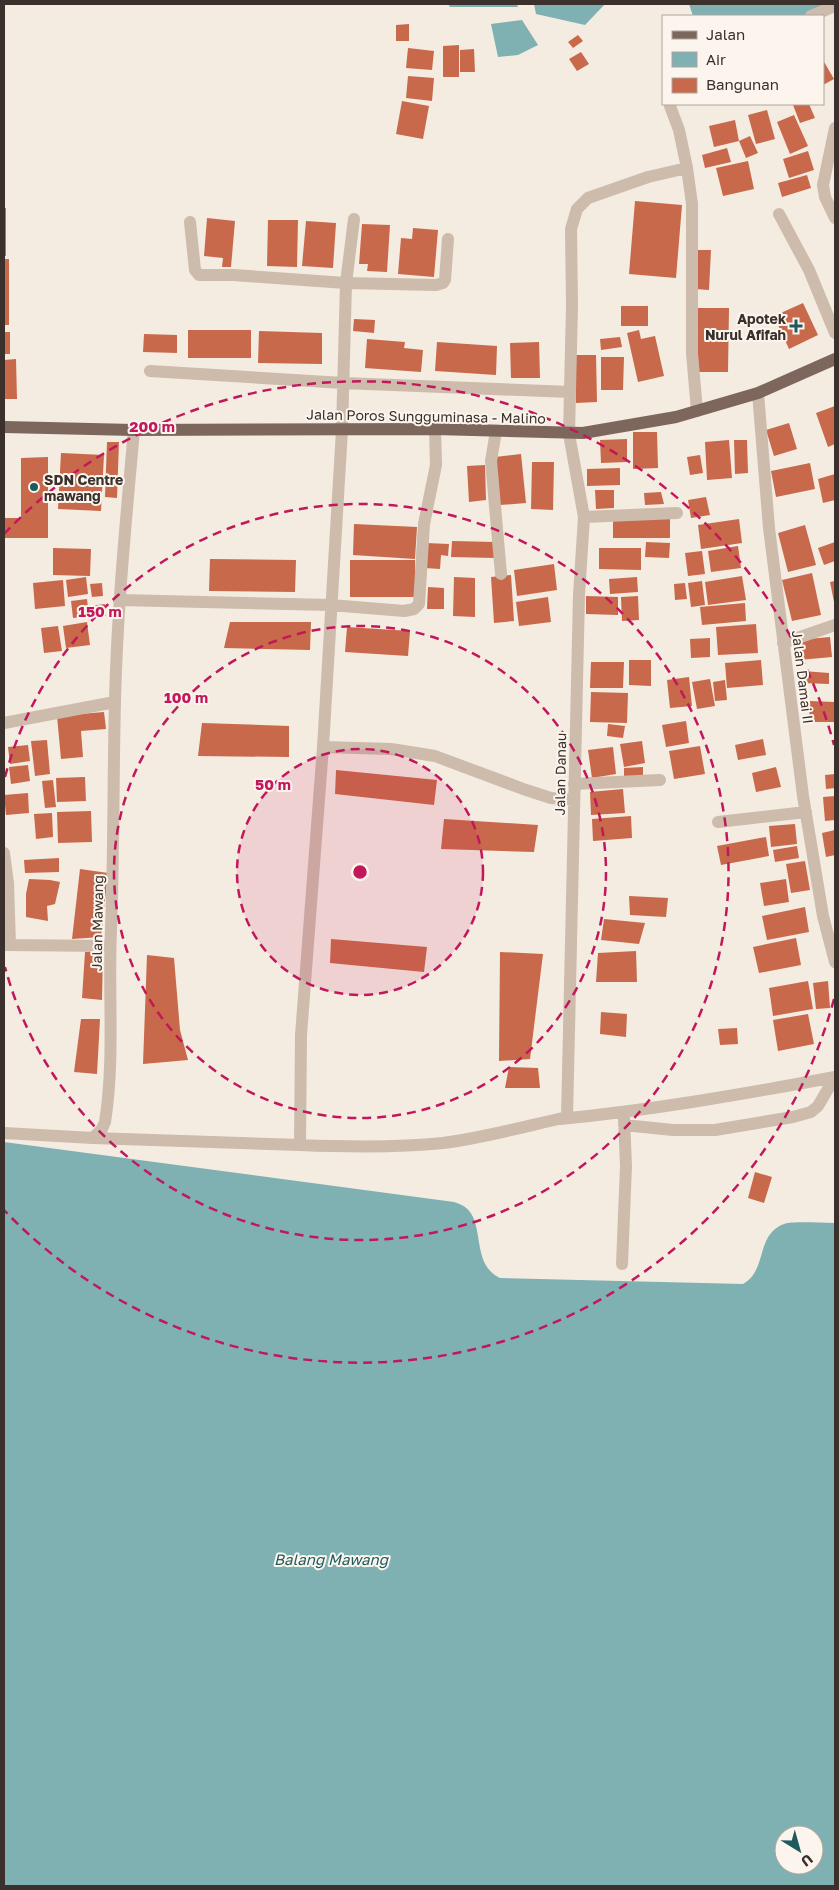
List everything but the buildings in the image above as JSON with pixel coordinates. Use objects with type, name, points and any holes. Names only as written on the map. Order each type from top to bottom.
[{"type":"main road","name":"Jalan Poros Sungguminasa - Malino","points":[[4,427],[134,430],[435,429],[583,433],[676,418],[758,393],[835,360]]},
{"type":"street","points":[[813,15],[835,6]]},
{"type":"street","points":[[670,105],[679,130],[692,204],[692,353],[697,411]]},
{"type":"street","points":[[835,128],[823,185],[824,197],[835,218]]},
{"type":"street","name":"Jalan Danau","points":[[553,1120],[567,1117],[579,595],[584,517],[568,434],[572,305],[571,229],[577,210],[588,198],[648,177],[687,168]]},
{"type":"street","points":[[779,214],[809,270],[835,333]]},
{"type":"street","points":[[300,1145],[302,1035],[324,747],[342,430],[346,283],[354,219]]},
{"type":"street","points":[[190,222],[195,270],[199,275],[233,275],[346,283],[436,285],[443,283],[446,274],[448,239]]},
{"type":"street","points":[[150,371],[343,383],[570,392]]},
{"type":"street","name":"Jalan Damai II","points":[[758,393],[769,528],[806,812],[823,916],[835,962]]},
{"type":"street","points":[[119,600],[331,605],[404,611],[414,609],[418,606],[424,524],[436,465],[435,429]]},
{"type":"street","name":"Jalan Mawang","points":[[92,1138],[102,1129],[107,1112],[110,1068],[110,946],[114,844],[115,702],[119,600],[134,430]]},
{"type":"street","points":[[496,431],[491,461],[501,574]]},
{"type":"street","points":[[584,517],[678,513]]},
{"type":"street","points":[[784,643],[835,625]]},
{"type":"street","points":[[4,724],[115,702]]},
{"type":"street","points":[[324,747],[391,750],[436,756],[551,798],[574,800]]},
{"type":"street","points":[[574,784],[660,780]]},
{"type":"street","points":[[718,822],[806,812]]},
{"type":"street","points":[[4,852],[8,883],[7,945],[110,946]]},
{"type":"street","points":[[4,1133],[92,1138],[377,1147],[428,1144],[470,1138],[553,1120],[624,1119],[711,1100],[835,1077]]},
{"type":"street","points":[[624,1119],[673,1130],[715,1130],[792,1117],[811,1112],[818,1106],[835,1077]]},
{"type":"street","points":[[623,1258],[626,1166],[624,1119]]},
{"type":"water","points":[[448,4],[517,4],[518,7],[450,7]]},
{"type":"water","points":[[534,4],[605,4],[585,25],[536,14]]},
{"type":"water","points":[[689,4],[831,4],[804,15],[693,15]]},
{"type":"water","points":[[522,20],[538,45],[518,55],[498,57],[491,24]]},
{"type":"water","name":"Balang Mawang","points":[[4,1142],[454,1202],[465,1207],[471,1214],[475,1222],[481,1253],[485,1263],[491,1272],[500,1278],[743,1284],[751,1278],[756,1270],[765,1244],[775,1229],[788,1223],[835,1223],[835,1886],[4,1886]]},
{"type":"place","name":"Apotek Nurul Afifah","points":[[796,326]]},
{"type":"place","name":"SDN Centre mawang","points":[[34,487]]}]
